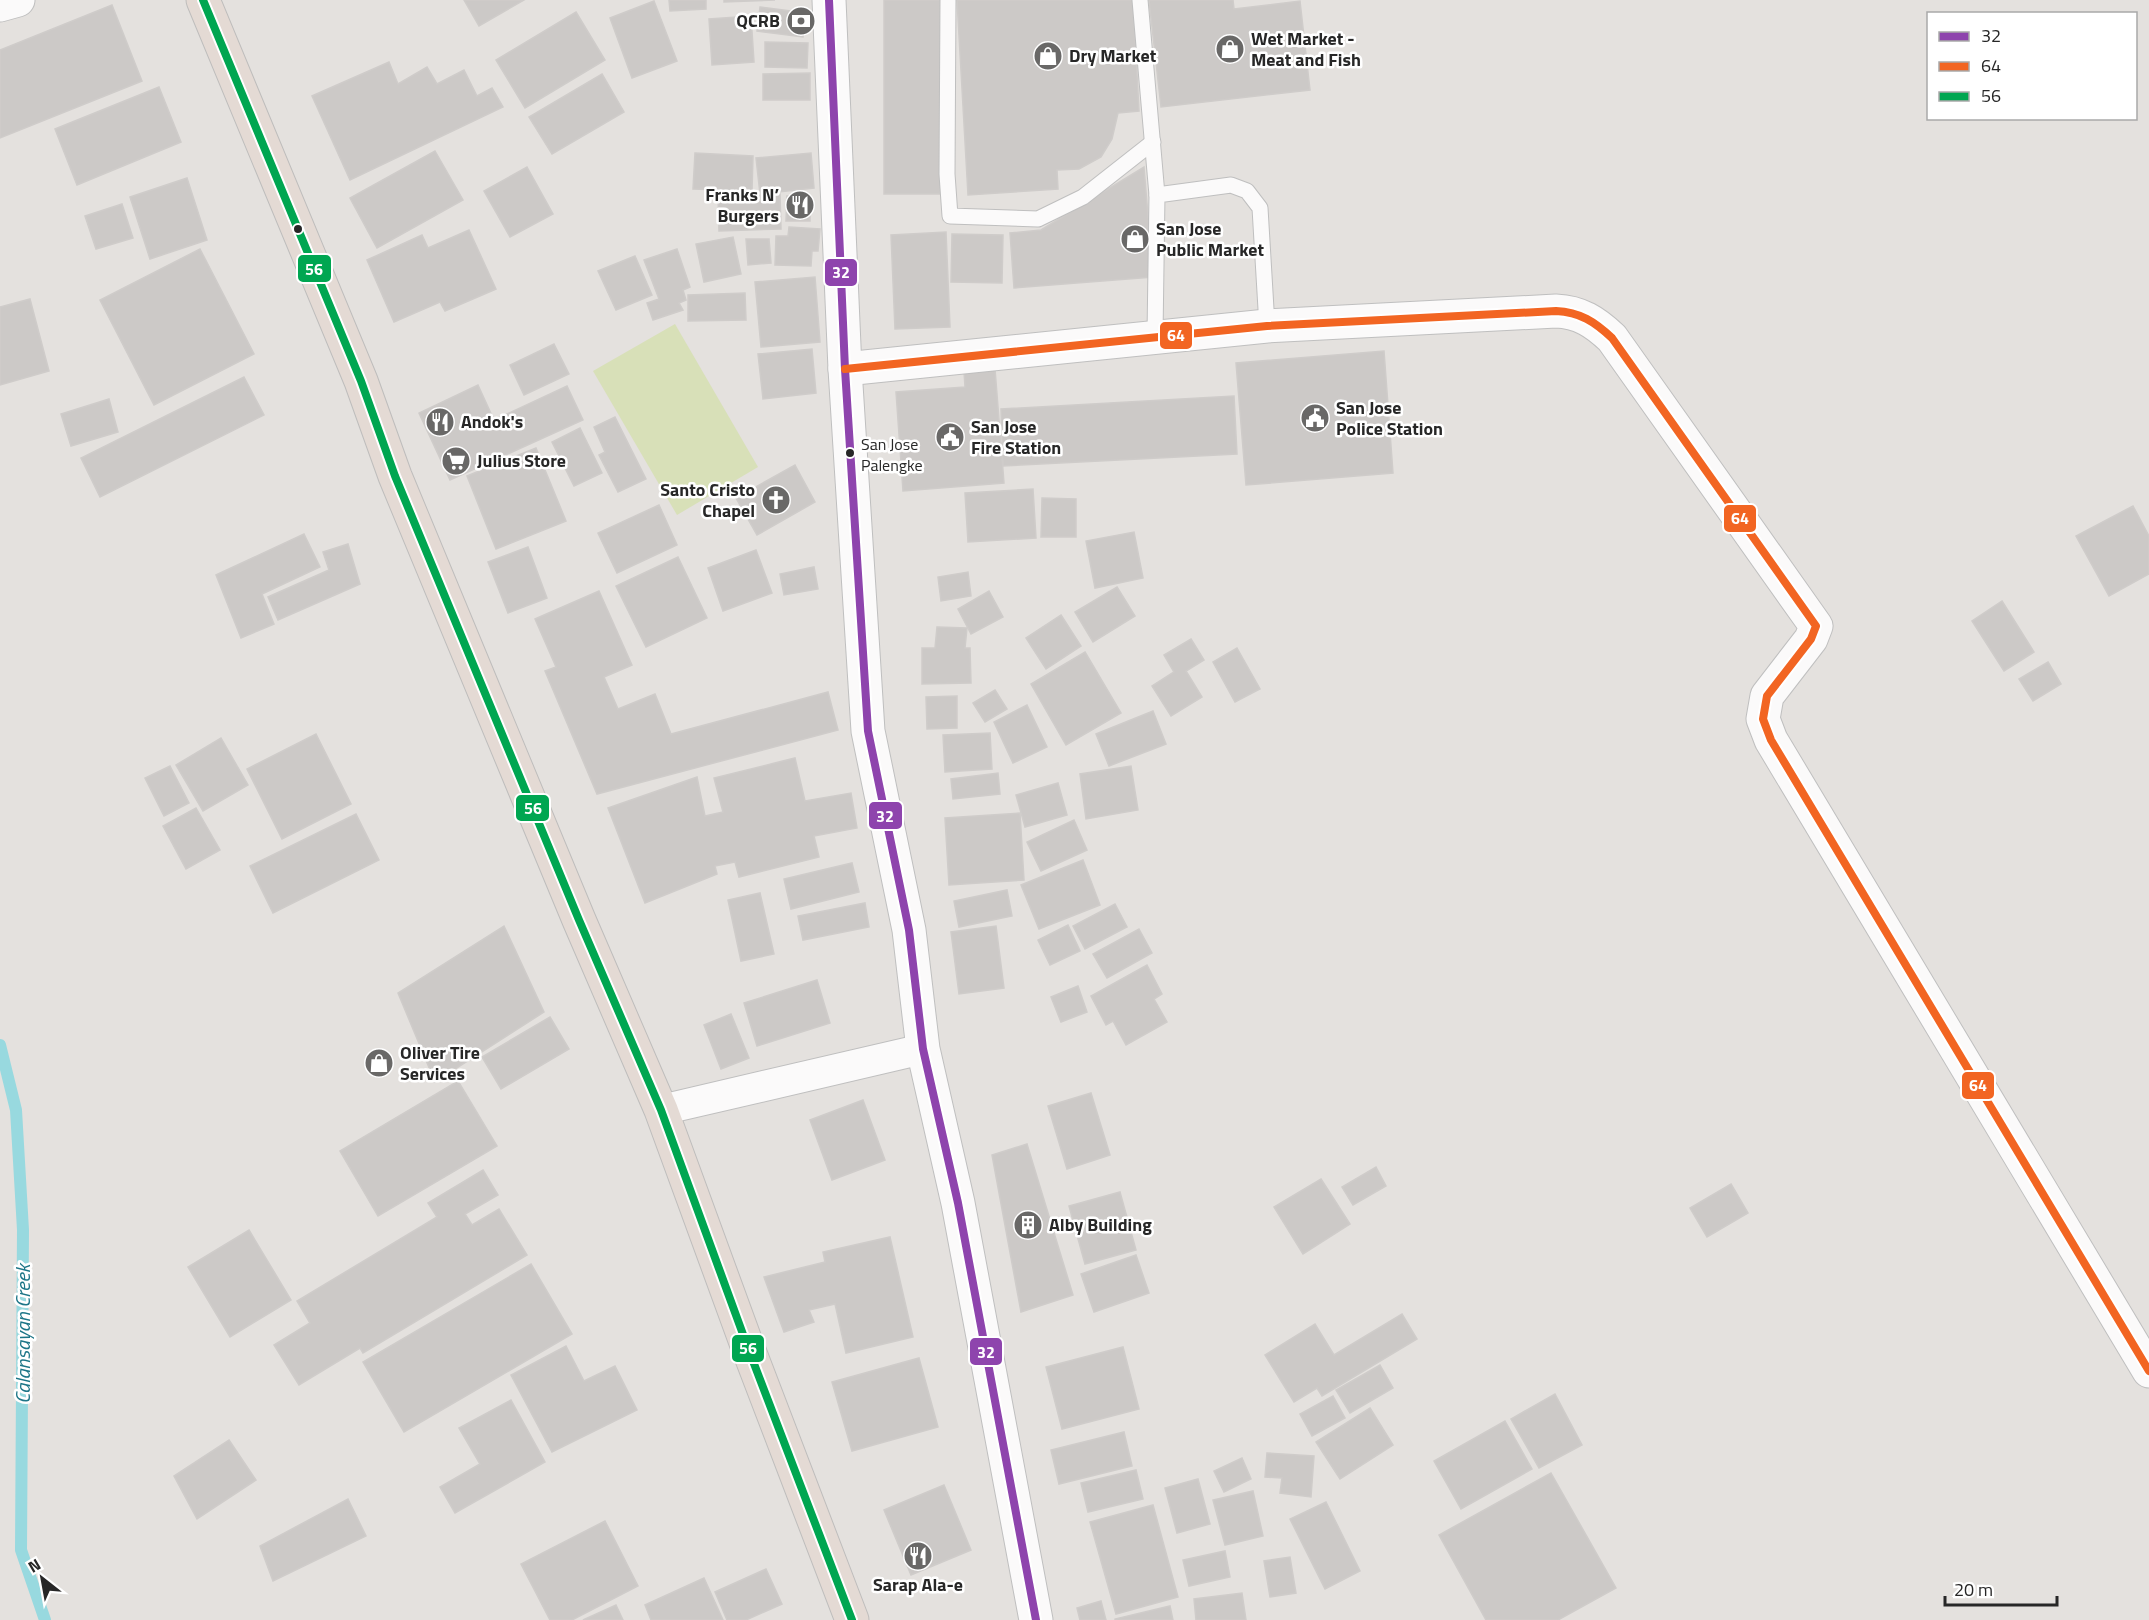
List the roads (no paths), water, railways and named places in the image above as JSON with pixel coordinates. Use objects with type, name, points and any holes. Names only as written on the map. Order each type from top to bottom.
[{"type":"highway","points":[[203,0],[361,381],[395,476],[579,920],[661,1110],[744,1337],[852,1620]]},
{"type":"street","points":[[0,5],[18,0]]},
{"type":"street","points":[[829,0],[845,369],[868,731],[909,930],[923,1049],[958,1203],[1036,1620]]},
{"type":"street","points":[[845,369],[1266,326],[1556,311],[1573,312],[1588,318],[1612,338],[1816,626],[1812,639],[1767,696],[1764,718],[1771,740],[2149,1371]]},
{"type":"street","points":[[661,1110],[923,1049]]},
{"type":"lane","points":[[948,0],[947,174],[950,216],[1038,219],[1083,197],[1153,142]]},
{"type":"lane","points":[[1140,0],[1157,195],[1155,336]]},
{"type":"lane","points":[[1157,195],[1231,185],[1247,191],[1260,208],[1266,326]]},
{"type":"waterway","name":"Calansayan Creek","points":[[0,1045],[16,1110],[23,1230],[21,1550],[45,1620]]},
{"type":"place","name":"QCRB","points":[[801,21]]},
{"type":"place","name":"Wet Market - Meat and Fish","points":[[1230,49]]},
{"type":"place","name":"Dry Market","points":[[1048,56]]},
{"type":"place","name":"Franks N’ Burgers","points":[[800,205]]},
{"type":"place","name":"San Jose Public Market","points":[[1135,239]]},
{"type":"place","name":"San Jose Police Station","points":[[1315,418]]},
{"type":"place","name":"Andok's","points":[[440,422]]},
{"type":"place","name":"San Jose Fire Station","points":[[950,437]]},
{"type":"place","name":"San Jose Palengke","points":[[850,453]]},
{"type":"place","name":"Julius Store","points":[[456,461]]},
{"type":"place","name":"Santo Cristo Chapel","points":[[776,500]]},
{"type":"place","name":"Oliver Tire Services","points":[[379,1063]]},
{"type":"place","name":"Alby Building","points":[[1028,1225]]},
{"type":"place","name":"Sarap Ala-e","points":[[918,1556]]}]
